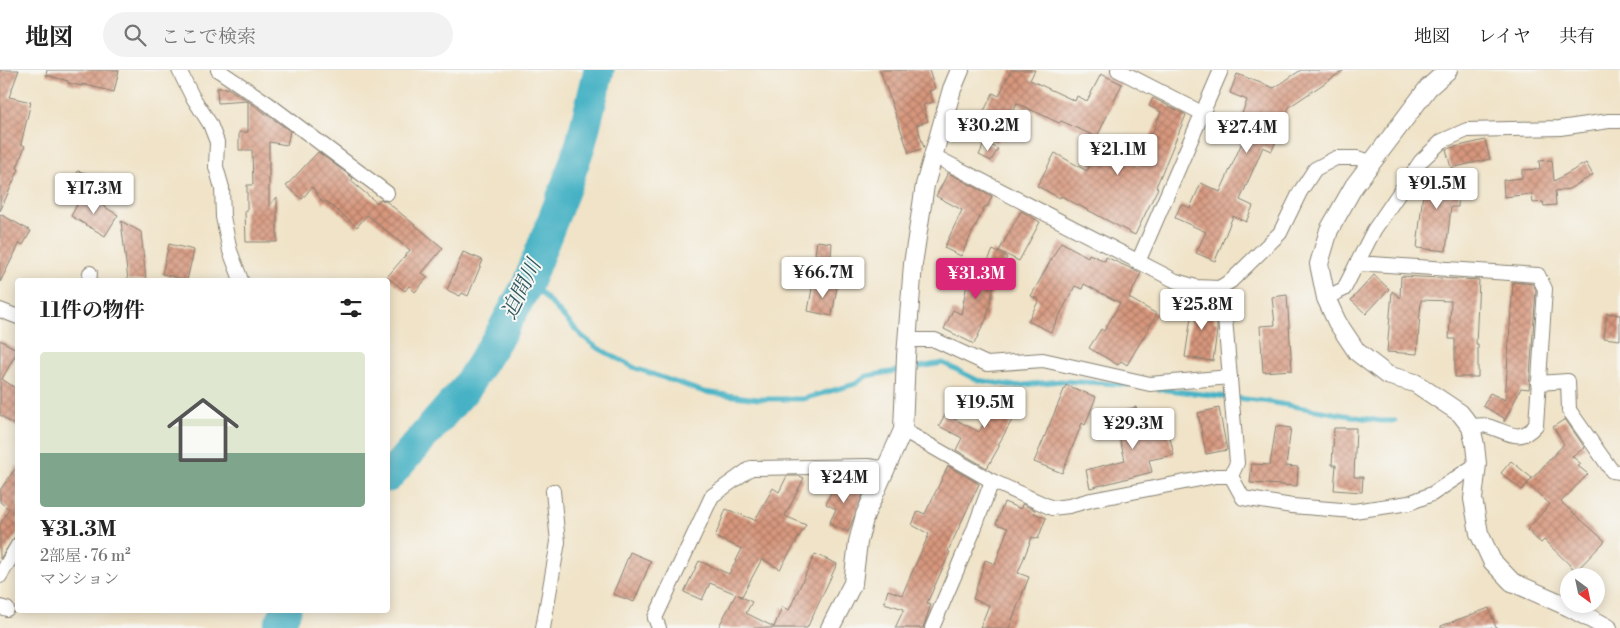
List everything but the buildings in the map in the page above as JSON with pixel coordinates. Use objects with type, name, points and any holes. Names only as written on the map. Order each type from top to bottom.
[{"type":"street","points":[[179,70],[192,96],[210,124],[217,142],[216,167],[222,188],[223,217],[230,251],[241,278]]},
{"type":"street","points":[[218,70],[267,103],[387,194]]},
{"type":"street","points":[[830,628],[853,583],[858,542],[865,515],[903,430],[913,264],[924,185],[952,89],[960,70]]},
{"type":"street","points":[[1118,70],[1202,113]]},
{"type":"street","points":[[1138,262],[1221,70]]},
{"type":"street","points":[[1448,70],[1428,88],[1354,186],[1329,230],[1319,264],[1326,298],[1337,322],[1356,352],[1387,375],[1415,383],[1423,388],[1460,413],[1471,427],[1475,445],[1474,499],[1478,532],[1492,561],[1512,582],[1568,607],[1608,628]]},
{"type":"street","points":[[1326,298],[1344,289],[1374,230],[1421,161],[1442,141],[1467,130],[1560,128],[1609,120],[1620,121]]},
{"type":"street","points":[[932,155],[1176,282],[1196,287],[1219,288],[1231,281],[1280,233],[1300,192],[1315,169],[1336,158],[1357,158],[1372,162]]},
{"type":"street","points":[[1356,265],[1372,264],[1538,275],[1545,289],[1536,425],[1523,435],[1513,436],[1485,425],[1471,427]]},
{"type":"street","points":[[1219,288],[1224,306],[1237,463],[1231,476]]},
{"type":"street","points":[[0,310],[15,316]]},
{"type":"street","points":[[907,340],[935,340],[987,364],[1043,360],[1150,384],[1230,376]]},
{"type":"street","points":[[1538,383],[1568,381],[1569,410],[1612,471],[1620,472]]},
{"type":"street","points":[[903,430],[992,481],[1052,508],[1216,476],[1231,476]]},
{"type":"street","points":[[1231,476],[1243,498],[1292,506],[1354,511],[1409,503],[1417,500],[1432,494],[1476,464]]},
{"type":"street","points":[[659,628],[655,618],[712,496],[751,468],[868,466],[887,468]]},
{"type":"street","points":[[932,628],[973,532],[992,481]]},
{"type":"street","points":[[543,628],[558,542],[553,491]]},
{"type":"street","points":[[0,576],[15,550]]},
{"type":"waterway","name":"迫間川","points":[[390,475],[465,389],[499,336],[527,285],[581,143],[599,70]]},
{"type":"waterway","points":[[529,280],[582,336],[596,347],[635,368],[704,392],[758,399],[803,399],[855,384],[867,376],[943,363],[977,380],[1015,386],[1060,381],[1128,385]]},
{"type":"waterway","points":[[1158,389],[1263,401],[1380,421],[1395,421]]},
{"type":"waterway","name":"迫間川","points":[[278,628],[285,613]]}]
